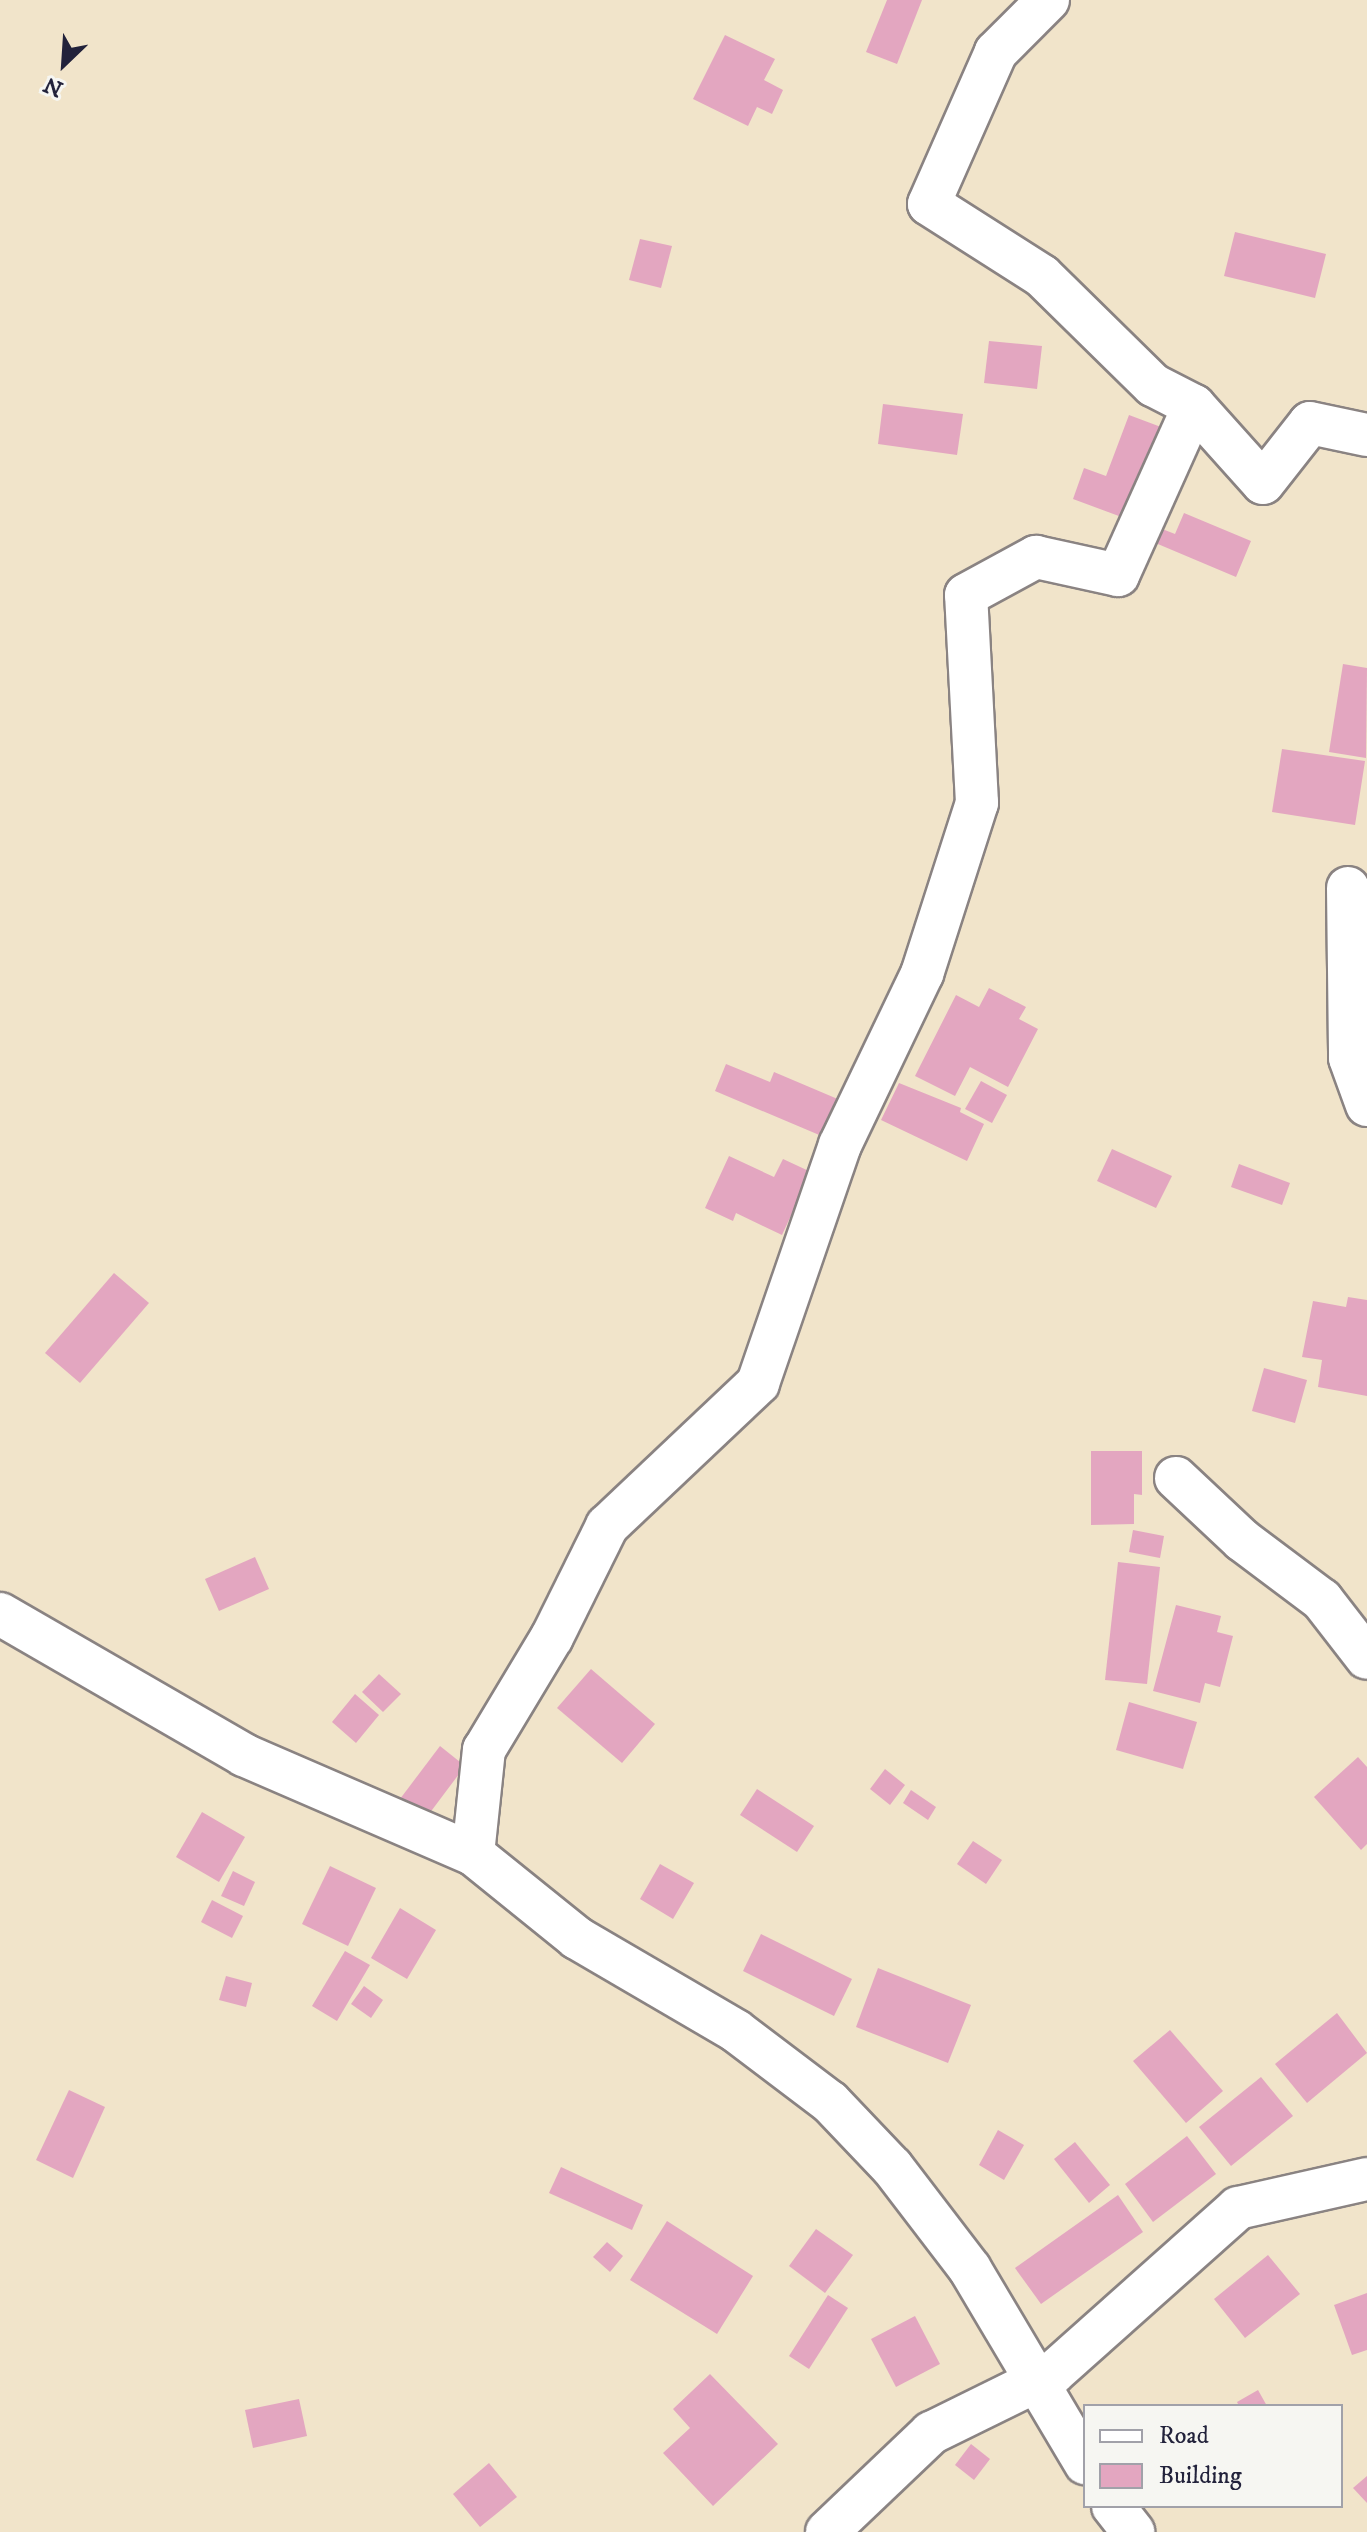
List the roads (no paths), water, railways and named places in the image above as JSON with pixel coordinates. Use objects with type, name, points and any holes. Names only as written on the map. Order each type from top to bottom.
[{"type":"street","points":[[1048,0],[996,52],[929,204],[1042,276],[1153,385],[1194,406],[1263,483],[1310,423],[1367,435]]},
{"type":"street","points":[[473,1854],[484,1750],[552,1637],[607,1526],[758,1383],[840,1145],[922,974],[977,803],[966,595],[1036,557],[1118,575],[1194,406]]},
{"type":"street","points":[[1348,888],[1350,1058],[1367,1105]]},
{"type":"street","points":[[1176,1478],[1242,1540],[1322,1600],[1367,1658]]},
{"type":"street","points":[[0,1614],[244,1755],[473,1854],[577,1938],[736,2031],[830,2102],[892,2167],[970,2269],[1083,2460]]},
{"type":"street","points":[[827,2532],[931,2433],[1036,2378],[1053,2373],[1238,2208],[1367,2179]]},
{"type":"street","points":[[1115,2508],[1133,2532]]}]
